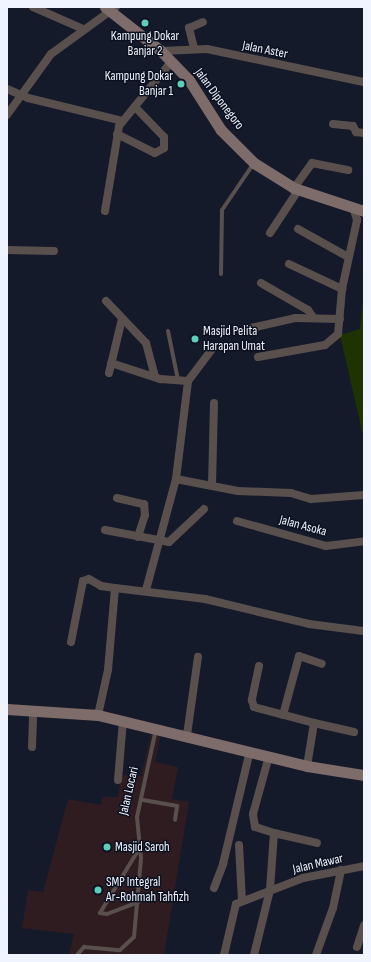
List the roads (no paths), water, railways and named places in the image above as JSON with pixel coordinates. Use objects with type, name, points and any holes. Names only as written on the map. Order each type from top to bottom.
[{"type":"street","points":[[33,7],[83,29]]},
{"type":"street","points":[[7,115],[51,54],[110,8]]},
{"type":"street","name":"Jalan Diponegoro","points":[[110,8],[161,51],[189,80],[221,130],[254,163],[297,188],[364,211]]},
{"type":"street","points":[[194,48],[189,28],[202,22]]},
{"type":"street","name":"Jalan Aster","points":[[161,51],[194,48],[364,82]]},
{"type":"street","points":[[105,210],[117,134],[122,121],[171,62]]},
{"type":"street","points":[[7,89],[21,95],[122,121]]},
{"type":"street","points":[[117,134],[155,153],[164,148],[164,137],[135,107]]},
{"type":"street","points":[[332,124],[353,126],[356,132],[364,133]]},
{"type":"street","points":[[270,233],[312,163],[348,170]]},
{"type":"street","points":[[258,357],[325,345],[338,334],[342,290],[357,220],[353,207]]},
{"type":"street","points":[[357,220],[364,216]]},
{"type":"street","points":[[298,229],[348,257]]},
{"type":"street","points":[[7,250],[54,251]]},
{"type":"street","points":[[289,264],[342,290]]},
{"type":"street","points":[[261,283],[308,310],[313,317]]},
{"type":"street","points":[[106,301],[146,343],[155,376]]},
{"type":"street","points":[[251,328],[313,317],[340,318]]},
{"type":"street","points":[[109,373],[122,319]]},
{"type":"street","points":[[146,590],[176,479],[188,381],[212,349]]},
{"type":"street","points":[[111,363],[155,376],[188,381]]},
{"type":"street","points":[[212,485],[214,403]]},
{"type":"street","points":[[176,479],[238,491],[291,493],[311,499],[364,495]]},
{"type":"street","points":[[117,498],[144,504],[145,515],[138,537]]},
{"type":"street","points":[[105,530],[160,541],[173,540],[204,509]]},
{"type":"street","name":"Jalan Asoka","points":[[236,521],[326,546],[364,541]]},
{"type":"street","points":[[71,642],[82,581],[89,579],[101,586],[146,590],[257,609],[309,624],[364,631]]},
{"type":"street","points":[[98,715],[108,670],[115,588]]},
{"type":"street","points":[[283,714],[299,656],[322,664]]},
{"type":"street","points":[[186,734],[198,657]]},
{"type":"street","points":[[259,666],[252,704],[314,723],[354,732]]},
{"type":"street","points":[[7,709],[98,715],[186,734],[307,766],[364,775]]},
{"type":"street","points":[[32,747],[33,710]]},
{"type":"street","points":[[118,780],[123,720]]},
{"type":"street","points":[[307,766],[314,723]]},
{"type":"street","points":[[214,888],[223,864],[250,751]]},
{"type":"street","points":[[269,756],[252,820],[255,827],[317,843]]},
{"type":"street","points":[[254,955],[273,888],[274,833]]},
{"type":"street","points":[[224,955],[234,908],[242,901],[239,845]]},
{"type":"street","name":"Jalan Mawar","points":[[242,901],[273,888],[340,870],[364,866]]},
{"type":"street","points":[[316,955],[333,908],[340,870]]},
{"type":"street","points":[[357,947],[364,926]]},
{"type":"lane","points":[[221,274],[222,210],[254,163]]},
{"type":"lane","points":[[168,331],[178,380]]},
{"type":"lane","name":"Jalan Locari","points":[[77,955],[84,947],[116,951],[129,944],[134,937],[139,902],[139,849],[136,825],[143,800],[157,727]]},
{"type":"lane","points":[[143,800],[177,806],[175,820]]},
{"type":"lane","points":[[139,849],[100,913],[107,914],[139,902]]},
{"type":"place","name":"Kampung Dokar Banjar 2","points":[[145,23]]},
{"type":"place","name":"Kampung Dokar Banjar 1","points":[[181,84]]},
{"type":"place","name":"Masjid Pelita Harapan Umat","points":[[195,339]]},
{"type":"place","name":"Masjid Saroh","points":[[107,847]]},
{"type":"place","name":"SMP Integral Ar-Rohmah Tahfizh","points":[[98,890]]}]
